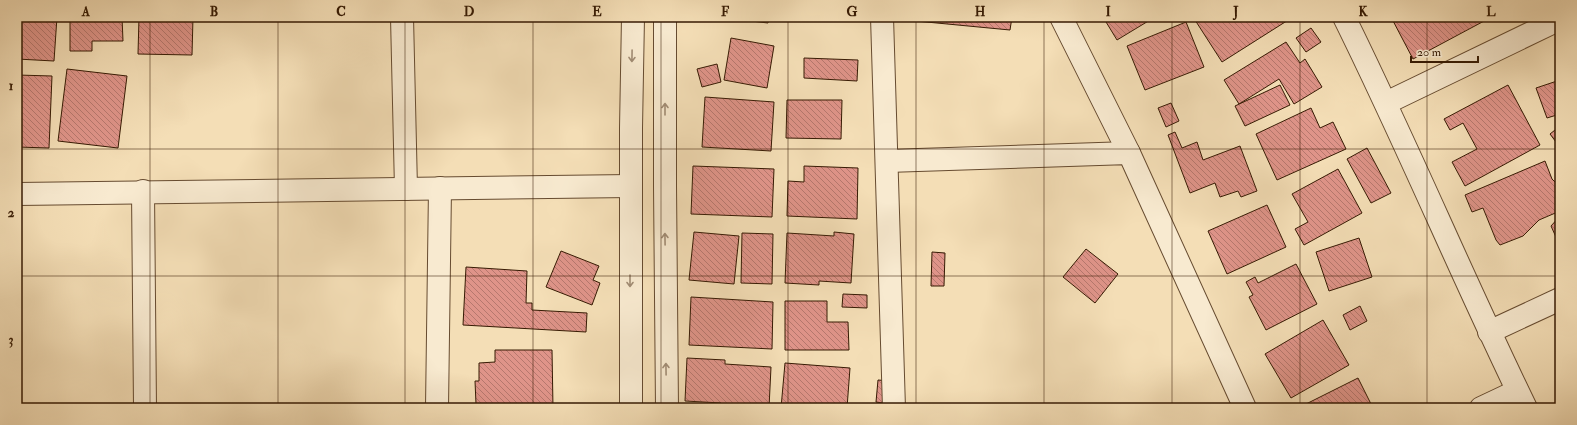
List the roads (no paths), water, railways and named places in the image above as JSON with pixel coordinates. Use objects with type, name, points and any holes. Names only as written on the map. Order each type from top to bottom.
[{"type":"street","points":[[402,17],[406,188]]},
{"type":"street","points":[[630,408],[633,17]]},
{"type":"street","points":[[665,17],[667,408]]},
{"type":"street","points":[[882,17],[894,408]]},
{"type":"street","points":[[1061,17],[1129,153],[1245,408]]},
{"type":"street","points":[[1344,17],[1386,103],[1489,332],[1522,400],[1481,408]]},
{"type":"street","points":[[1386,103],[1560,19]]},
{"type":"street","points":[[886,161],[1129,153]]},
{"type":"street","points":[[17,194],[143,191],[631,186]]},
{"type":"street","points":[[437,408],[440,188]]},
{"type":"street","points":[[143,191],[145,408]]},
{"type":"street","points":[[1489,332],[1560,300]]}]
